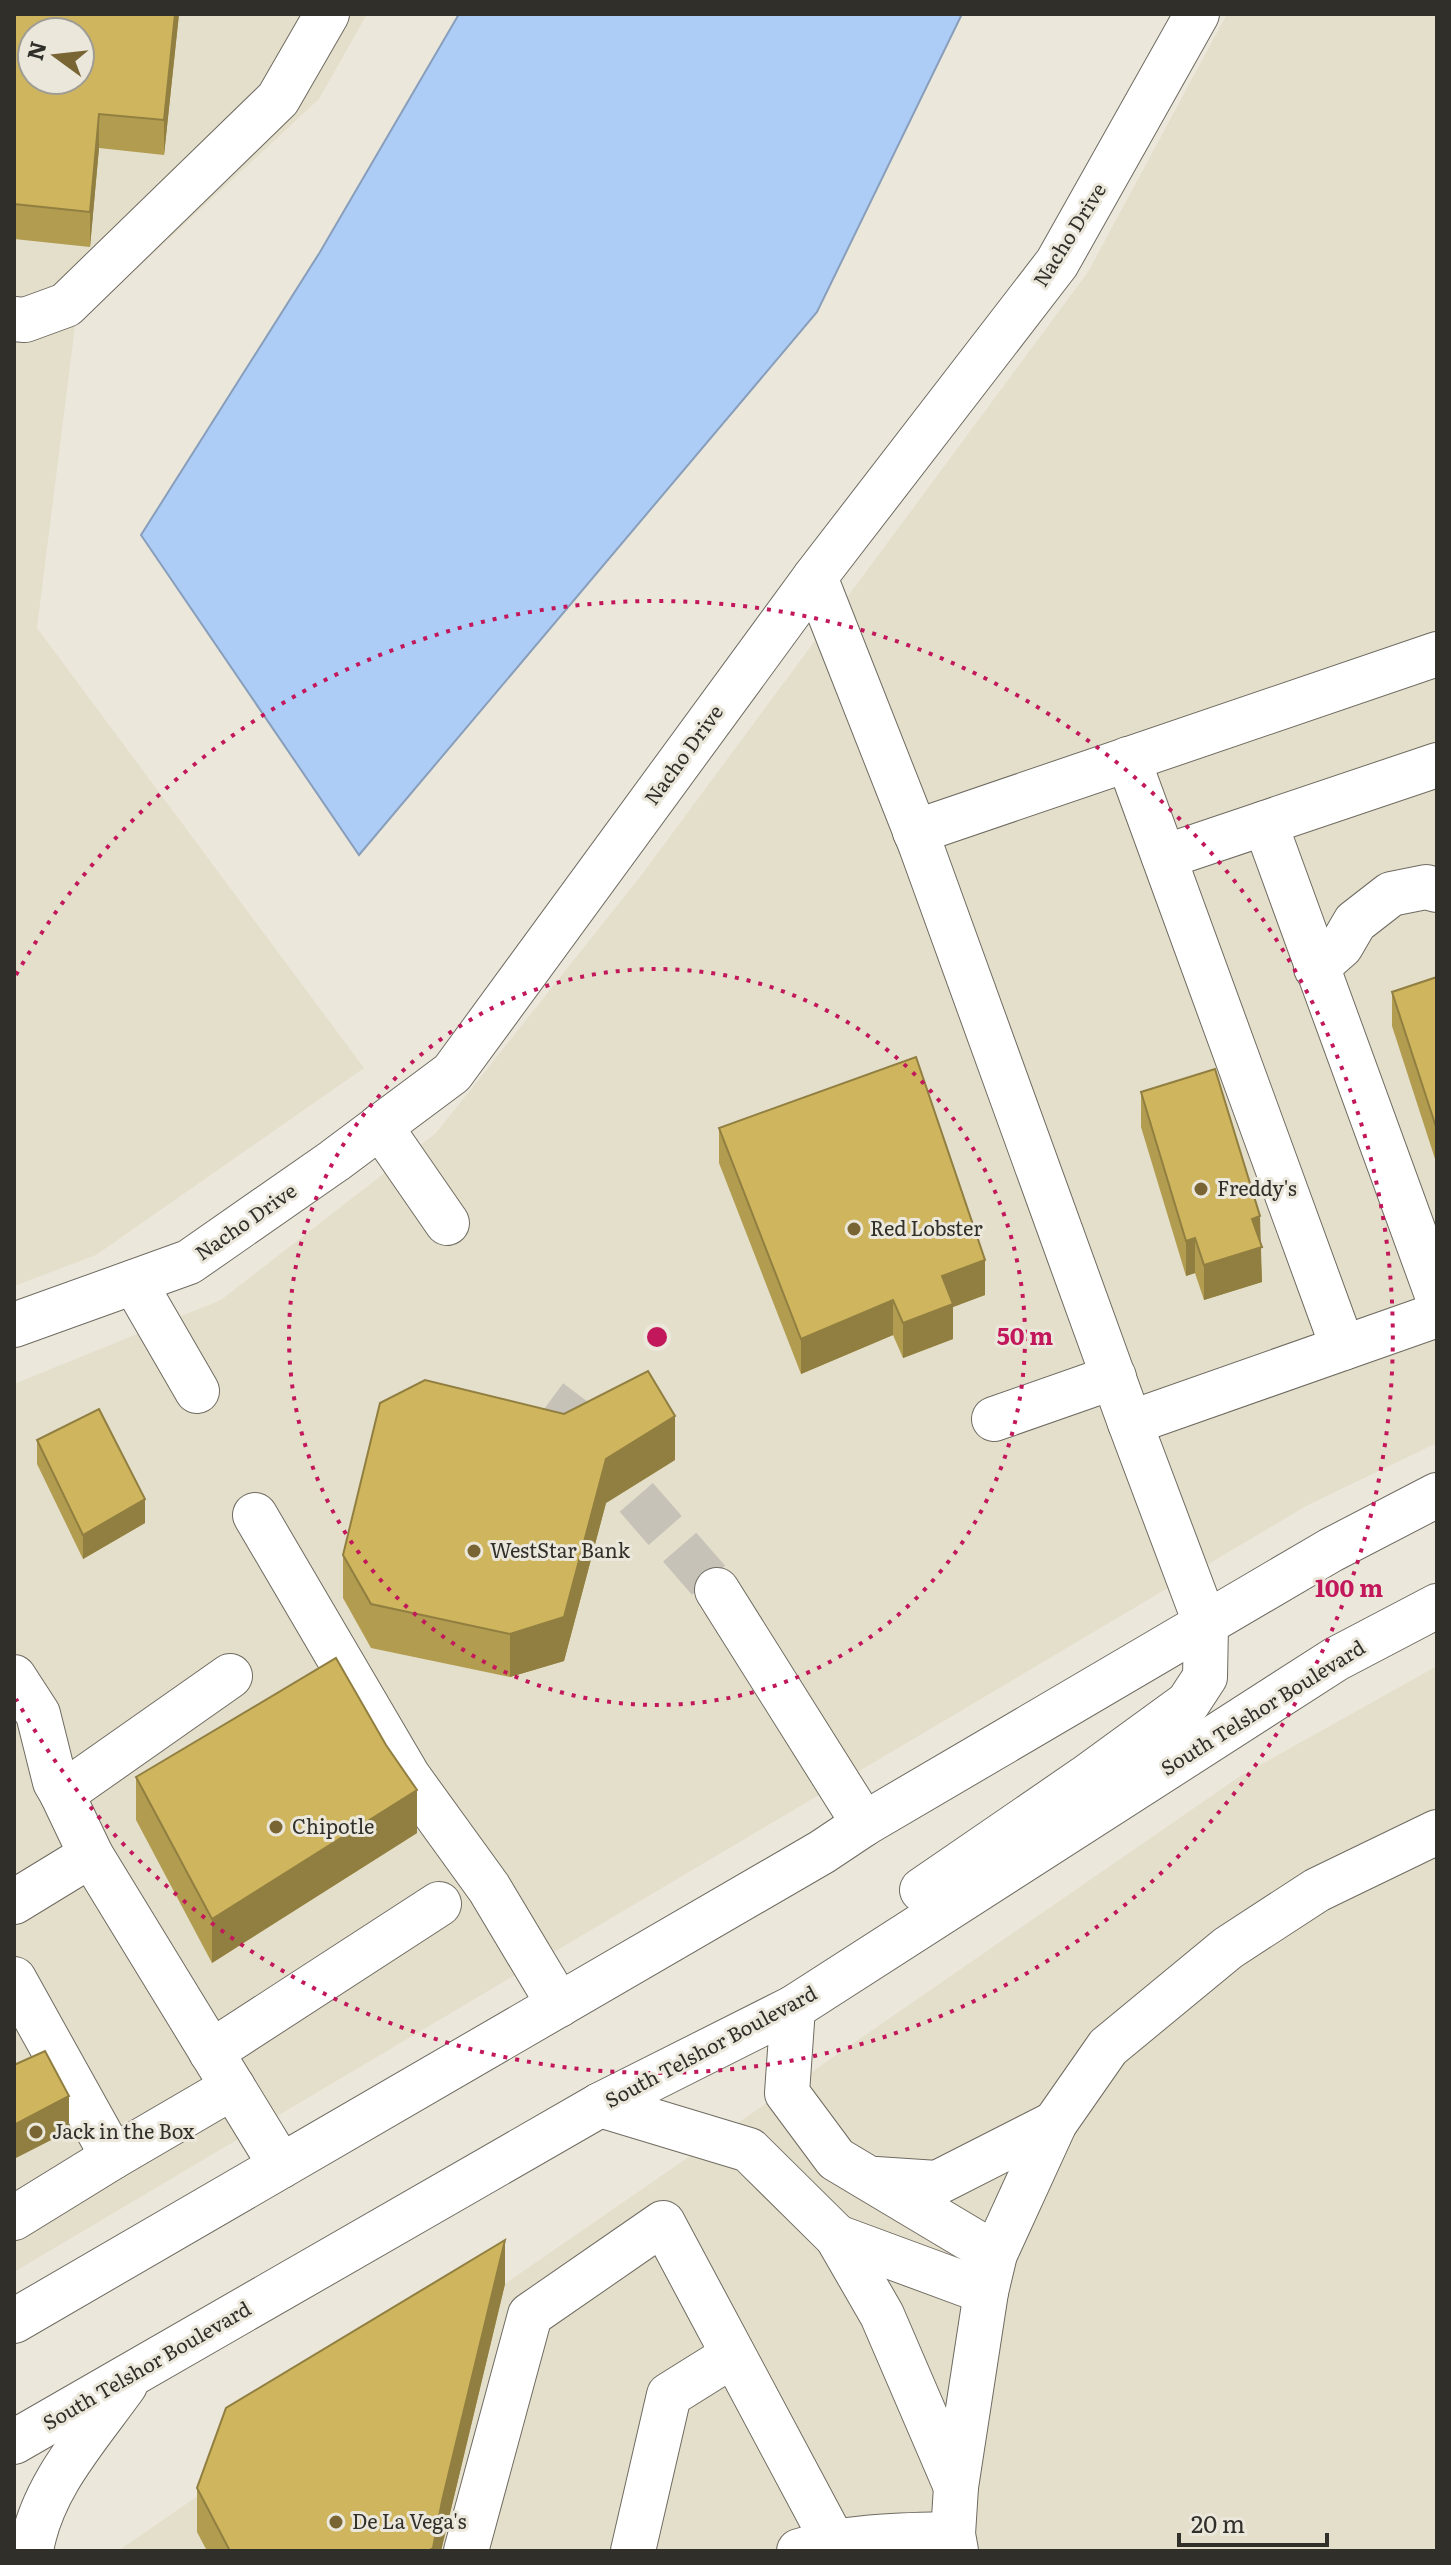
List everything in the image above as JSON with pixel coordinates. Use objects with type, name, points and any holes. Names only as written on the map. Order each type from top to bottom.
[{"type":"main road","points":[[14,319],[25,320],[66,305],[267,110],[278,99],[327,14]]},
{"type":"main road","name":"Nacho Drive","points":[[14,1325],[189,1262],[452,1073],[815,577],[1057,263],[1197,14]]},
{"type":"main road","points":[[815,577],[915,832],[1206,1625],[1205,1677],[1188,1703],[915,1895],[876,1954]]},
{"type":"main road","points":[[915,832],[1128,759],[1435,661]]},
{"type":"main road","points":[[1128,759],[1343,1348]]},
{"type":"main road","points":[[1164,857],[1437,765]]},
{"type":"main road","points":[[1265,823],[1437,1295]]},
{"type":"main road","points":[[1316,968],[1341,946],[1355,922],[1391,894],[1426,887],[1437,890]]},
{"type":"main road","points":[[380,1126],[447,1223]]},
{"type":"main road","points":[[134,1282],[197,1391]]},
{"type":"main road","points":[[1130,1423],[1437,1315]]},
{"type":"main road","points":[[994,1419],[1114,1377]]},
{"type":"main road","points":[[14,2321],[822,1852],[864,1824],[1331,1550],[1437,1495]]},
{"type":"main road","points":[[255,1515],[408,1776],[489,1888],[559,2005]]},
{"type":"main road","points":[[717,1590],[864,1824]]},
{"type":"main road","name":"South Telshor Boulevard","points":[[14,2442],[600,2105],[793,2008],[1336,1659],[1437,1606]]},
{"type":"main road","points":[[62,1794],[230,1676]]},
{"type":"main road","points":[[14,1677],[38,1714],[55,1782],[91,1855],[281,2166]]},
{"type":"main road","points":[[466,2551],[530,2315],[663,2223],[733,2355],[814,2548],[885,2536],[955,2542],[956,2487],[990,2273],[1055,2123],[1108,2047],[1228,1948],[1317,1890],[1437,1832]]},
{"type":"main road","points":[[14,1902],[91,1855]]},
{"type":"main road","points":[[14,2218],[113,2157],[439,1904]]},
{"type":"main road","points":[[14,1979],[113,2157]]},
{"type":"main road","points":[[793,2008],[787,2093],[836,2159],[869,2179],[990,2273]]},
{"type":"main road","points":[[600,2105],[749,2150],[837,2237],[882,2315],[956,2487]]},
{"type":"main road","points":[[869,2179],[937,2183],[1055,2123]]},
{"type":"main road","points":[[837,2237],[990,2273]]},
{"type":"main road","points":[[633,2551],[669,2395],[733,2355]]},
{"type":"main road","points":[[31,2551],[35,2526],[51,2489],[133,2374]]},
{"type":"shaded area","points":[[14,14],[367,14],[319,99],[75,326],[37,628],[364,1068],[96,1255],[14,1286]]},
{"type":"shaded area","points":[[1227,14],[1437,14],[1437,1443],[1308,1505],[14,2272],[14,1384],[221,1300],[436,1133],[640,877],[1088,272]]},
{"type":"shaded area","points":[[1437,1666],[1437,2551],[118,2551],[1239,1777]]},
{"type":"water","points":[[459,14],[962,14],[817,312],[359,855],[141,535],[320,252]]},
{"type":"building","points":[[14,14],[175,14],[164,120],[99,114],[90,212],[14,204]]},
{"type":"building","points":[[1437,977],[1437,1130],[1392,992]]},
{"type":"building","name":"Red Lobster","points":[[916,1057],[985,1260],[942,1276],[953,1304],[903,1323],[893,1300],[801,1339],[719,1128]]},
{"type":"building","name":"Freddy's","points":[[1215,1069],[1260,1216],[1252,1219],[1262,1247],[1204,1265],[1195,1238],[1186,1241],[1141,1092]]},
{"type":"building","name":"WestStar Bank","points":[[648,1371],[675,1416],[606,1459],[564,1617],[510,1634],[371,1604],[343,1555],[380,1403],[425,1380],[564,1414]]},
{"type":"building","points":[[99,1409],[145,1499],[83,1535],[37,1440]]},
{"type":"building","name":"Chipotle","points":[[336,1658],[386,1745],[417,1790],[212,1919],[136,1777]]},
{"type":"building","points":[[45,2051],[69,2096],[14,2125],[14,2065]]},
{"type":"building","points":[[505,2240],[433,2548],[428,2551],[230,2551],[197,2488],[226,2408]]},
{"type":"tunnel","points":[[550,1401],[601,1439],[629,1489],[717,1590]]},
{"type":"place","name":"Freddy's","points":[[1201,1189]]},
{"type":"place","name":"Red Lobster","points":[[854,1229]]},
{"type":"place","name":"WestStar Bank","points":[[474,1551]]},
{"type":"place","name":"Chipotle","points":[[276,1827]]},
{"type":"place","name":"Jack in the Box","points":[[36,2132]]},
{"type":"place","name":"De La Vega's","points":[[336,2522]]}]
